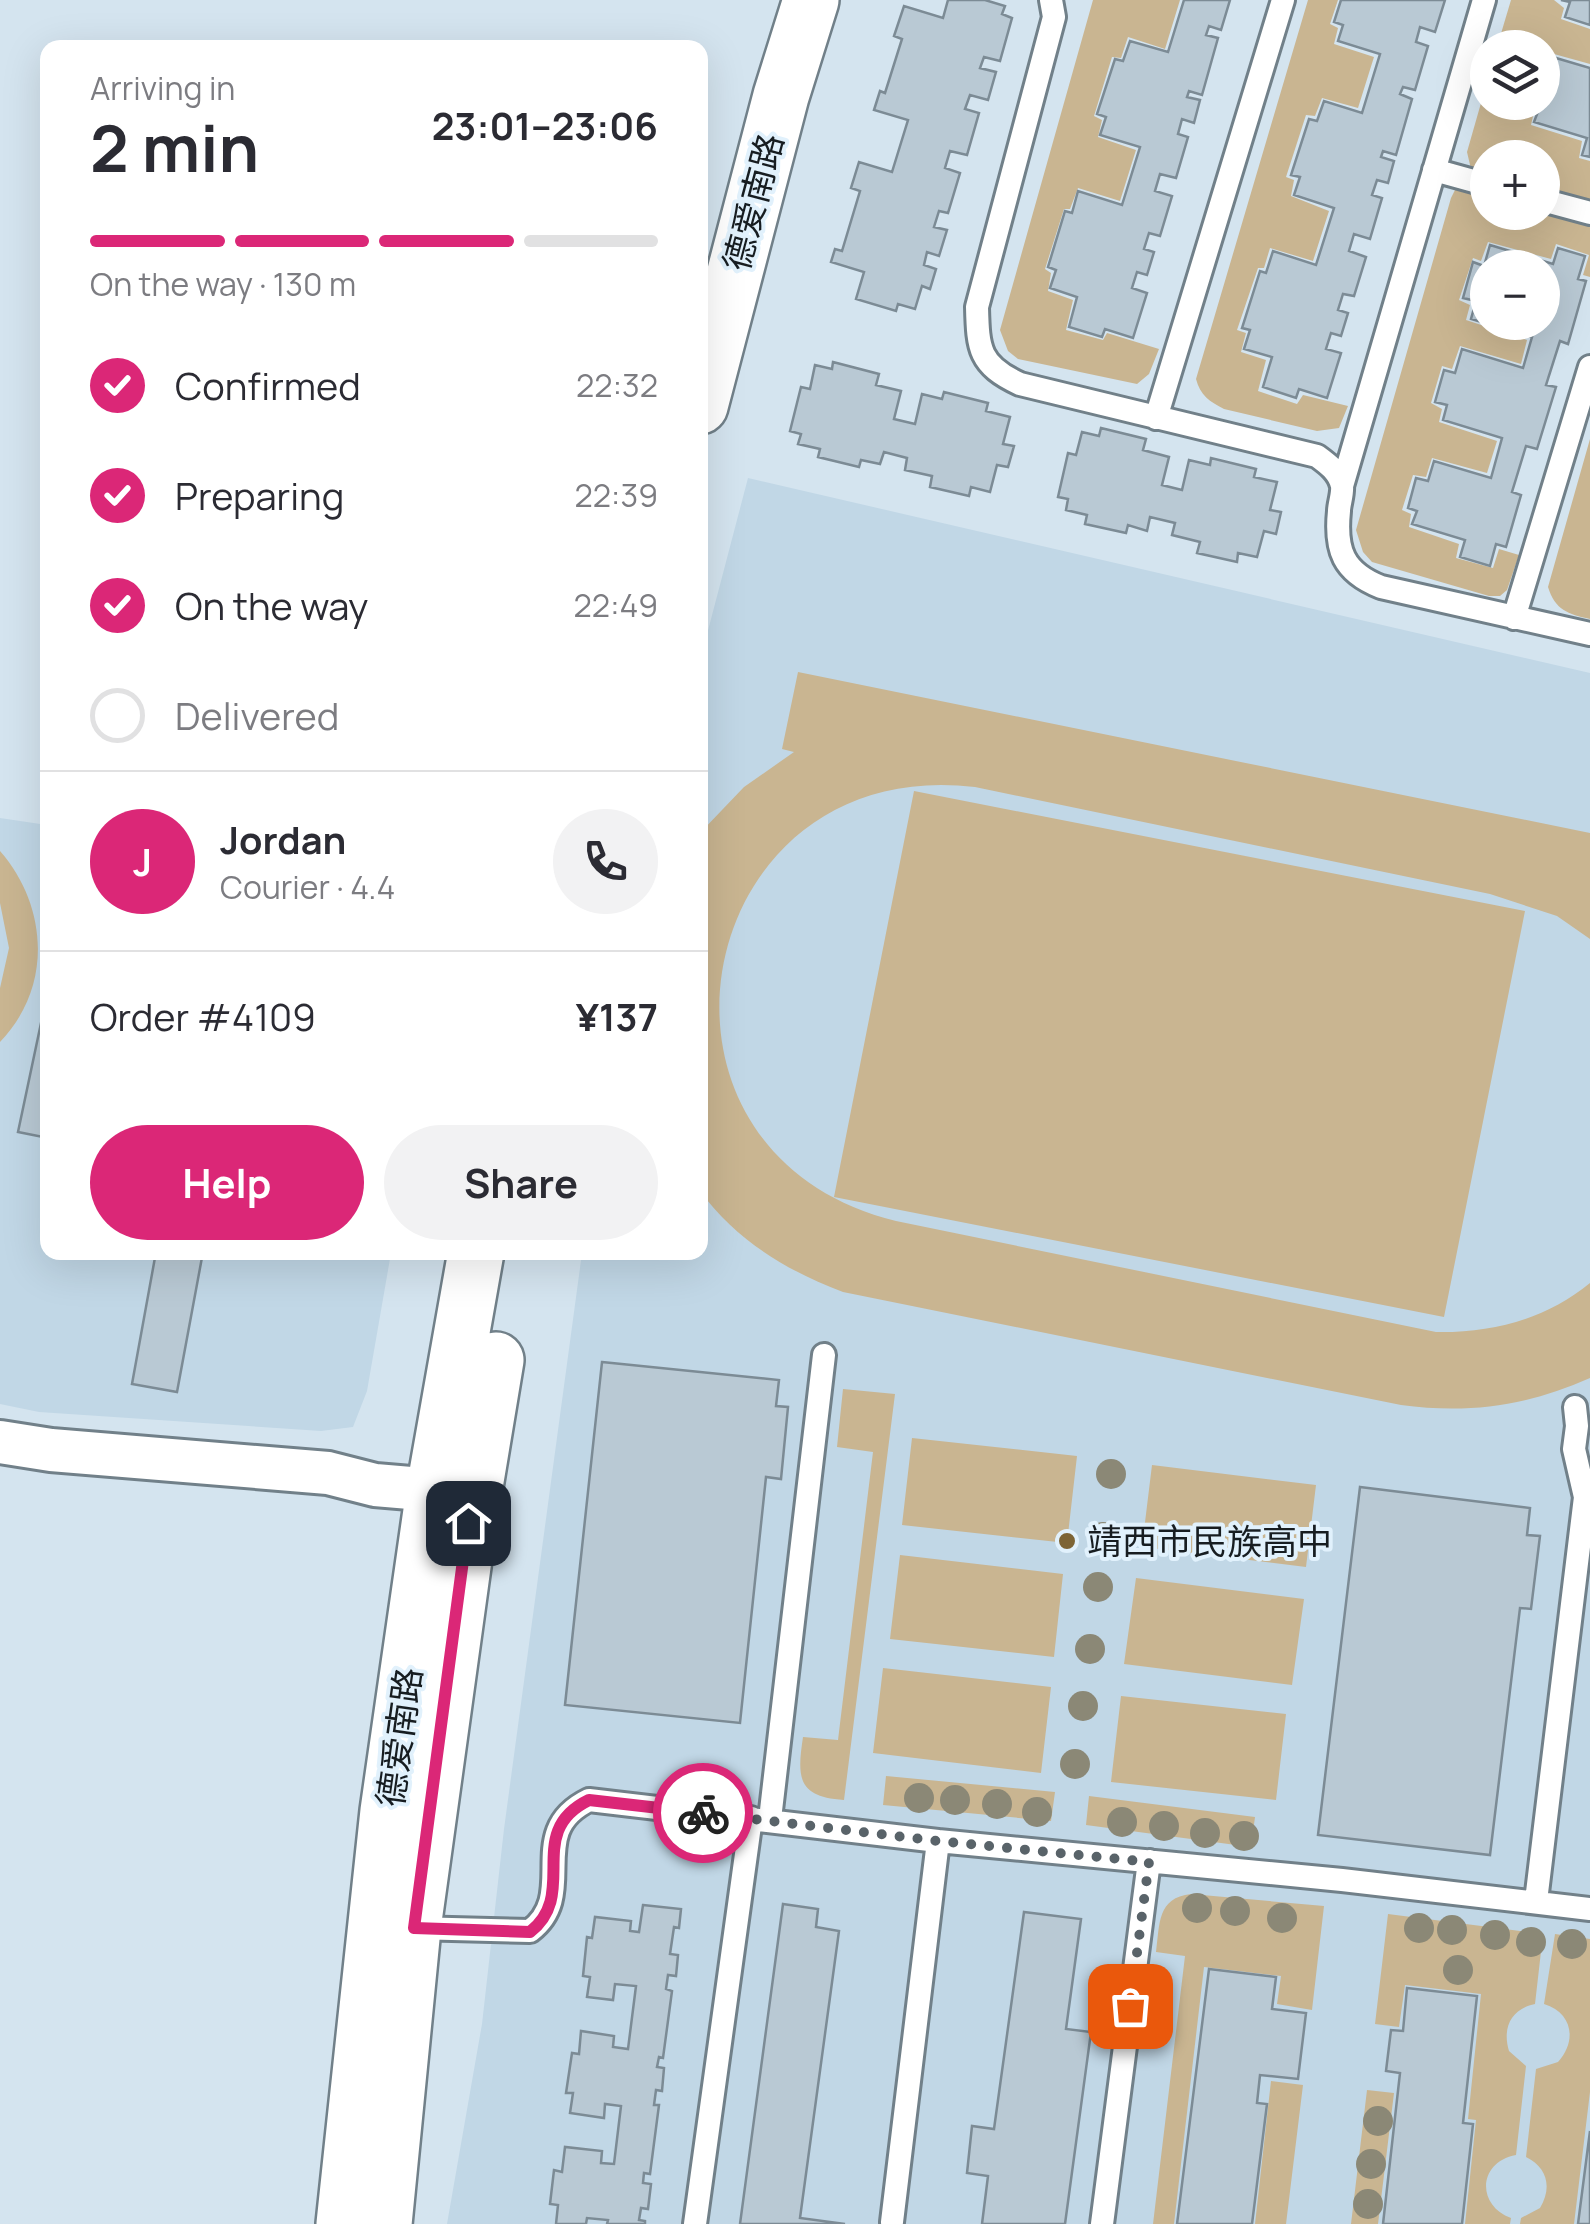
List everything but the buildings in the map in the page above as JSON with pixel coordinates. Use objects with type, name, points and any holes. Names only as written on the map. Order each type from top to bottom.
[{"type":"main road","name":"德爱南路","points":[[708,246],[776,0]]},
{"type":"main road","name":"德爱南路","points":[[708,375],[781,96],[811,0]]},
{"type":"main road","name":"德爱南路","points":[[344,2224],[388,1811],[434,1490],[475,1260]]},
{"type":"main road","name":"德爱南路","points":[[384,2224],[414,1928],[468,1523],[513,1260]]},
{"type":"street","points":[[0,1442],[51,1450],[328,1472],[375,1485],[434,1490]]},
{"type":"lane","points":[[1051,0],[1054,17],[977,307],[978,338],[984,360],[998,374],[1020,384],[1317,456],[1333,467],[1342,486]]},
{"type":"lane","points":[[1156,418],[1283,0]]},
{"type":"lane","points":[[1484,0],[1342,486],[1337,542],[1360,579],[1381,588],[1590,634]]},
{"type":"lane","points":[[1434,170],[1470,180]]},
{"type":"lane","points":[[1560,205],[1590,213]]},
{"type":"lane","points":[[1514,618],[1590,367]]},
{"type":"lane","points":[[695,2224],[761,1819],[824,1355]]},
{"type":"lane","points":[[1536,1901],[1585,1498],[1574,1449],[1575,1406]]},
{"type":"lane","points":[[414,1928],[530,1932],[544,1920],[554,1888],[556,1827],[572,1808],[589,1800],[938,1841],[1590,1908]]},
{"type":"lane","points":[[892,2222],[938,1841]]},
{"type":"lane","points":[[1102,2224],[1149,1862]]},
{"type":"shaded area","points":[[1093,0],[1180,0],[1165,49],[1128,37],[1121,58],[1112,57],[1094,116],[1102,120],[1098,137],[1136,150],[1120,201],[1078,188],[1070,209],[1064,209],[1045,269],[1051,273],[1048,291],[1073,300],[1066,330],[1103,340],[1107,333],[1159,349],[1149,374],[1137,384],[1018,359],[1008,351],[1000,330]]},
{"type":"shaded area","points":[[1308,0],[1338,0],[1330,24],[1338,28],[1334,44],[1374,57],[1358,108],[1322,98],[1315,116],[1306,115],[1286,177],[1294,180],[1291,196],[1329,211],[1313,261],[1270,248],[1264,268],[1258,268],[1237,330],[1246,333],[1241,352],[1266,360],[1258,391],[1297,404],[1303,395],[1348,406],[1339,428],[1317,431],[1224,409],[1206,397],[1196,379]]},
{"type":"shaded area","points":[[1511,0],[1554,0],[1564,8],[1561,19],[1590,29],[1590,64],[1560,56],[1560,30],[1502,30]]},
{"type":"shaded area","points":[[1476,120],[1532,120],[1531,125],[1582,141],[1579,158],[1590,161],[1590,203],[1560,195],[1560,140],[1470,140]]},
{"type":"shaded area","points":[[1455,190],[1470,190],[1470,230],[1560,230],[1560,213],[1590,221],[1590,277],[1583,275],[1589,255],[1556,244],[1554,250],[1518,250],[1488,242],[1485,250],[1470,250],[1470,267],[1459,300],[1470,305],[1466,320],[1470,321],[1470,340],[1527,340],[1521,364],[1460,346],[1452,369],[1442,366],[1431,403],[1442,409],[1439,422],[1497,441],[1487,473],[1432,458],[1426,477],[1413,475],[1402,510],[1411,514],[1409,527],[1459,544],[1456,558],[1493,568],[1499,549],[1519,555],[1507,590],[1500,596],[1372,562],[1363,552],[1356,530]]},
{"type":"shaded area","points":[[1590,439],[1590,619],[1563,610],[1548,587]]},
{"type":"shaded area","name":"靖西市民族高中","points":[[748,478],[1590,673],[1590,2224],[447,2224],[482,2024],[504,1829],[581,1260],[708,1260],[708,630]]},
{"type":"shaded area","points":[[798,672],[1590,833],[1590,939],[1557,916],[1490,894],[975,787],[878,793],[803,831],[751,891],[723,965],[722,1044],[750,1119],[807,1181],[896,1221],[1436,1332],[1478,1330],[1537,1315],[1590,1283],[1590,1378],[1543,1395],[1497,1405],[1450,1409],[1401,1405],[843,1292],[783,1264],[746,1239],[708,1201],[708,825],[744,787],[794,752],[782,749]]},
{"type":"shaded area","points":[[914,791],[1525,911],[1444,1317],[834,1197]]},
{"type":"shaded area","points":[[0,818],[40,824],[40,1260],[390,1260],[367,1391],[353,1427],[321,1431],[39,1412],[0,1404]]},
{"type":"shaded area","points":[[0,851],[28,896],[38,946],[29,997],[0,1042],[0,988],[9,948],[0,903]]},
{"type":"shaded area","points":[[843,1389],[895,1394],[844,1800],[817,1795],[809,1789],[800,1763],[803,1737],[838,1740],[873,1452],[837,1447]]},
{"type":"shaded area","points":[[912,1438],[1077,1456],[1067,1543],[902,1525]]},
{"type":"shaded area","points":[[1152,1465],[1316,1485],[1306,1567],[1142,1547]]},
{"type":"shaded area","points":[[900,1555],[1063,1574],[1054,1657],[890,1639]]},
{"type":"shaded area","points":[[1136,1578],[1304,1599],[1292,1685],[1124,1664]]},
{"type":"shaded area","points":[[883,1668],[1051,1687],[1041,1773],[873,1753]]},
{"type":"shaded area","points":[[1121,1696],[1286,1714],[1276,1800],[1111,1782]]},
{"type":"shaded area","points":[[886,1776],[1055,1792],[1051,1821],[883,1805]]},
{"type":"shaded area","points":[[1089,1796],[1255,1817],[1251,1847],[1086,1825]]},
{"type":"shaded area","points":[[1191,1894],[1324,1906],[1312,2010],[1277,2004],[1281,1976],[1204,1967],[1174,2224],[1153,2224],[1185,1956],[1156,1952],[1158,1931],[1166,1906]]},
{"type":"shaded area","points":[[1388,1914],[1543,1934],[1535,2004],[1514,2015],[1507,2035],[1509,2051],[1526,2066],[1516,2155],[1494,2166],[1486,2184],[1492,2204],[1511,2218],[1510,2224],[1465,2224],[1476,2120],[1468,2119],[1481,1994],[1405,1985],[1399,2027],[1375,2024]]},
{"type":"shaded area","points":[[1555,1934],[1590,1939],[1590,2092],[1574,2224],[1520,2224],[1521,2218],[1540,2208],[1547,2186],[1539,2167],[1526,2157],[1536,2069],[1558,2062],[1570,2037],[1561,2014],[1544,2004]]},
{"type":"shaded area","points":[[1271,2081],[1303,2085],[1286,2224],[1255,2224]]},
{"type":"shaded area","points":[[1367,2090],[1394,2093],[1378,2224],[1351,2224]]},
{"type":"way so far","points":[[703,1813],[1149,1862],[1130,2006]]},
{"type":"place","name":"靖西市民族高中","points":[[1067,1541]]},
{"type":"route","points":[[468,1523],[414,1928],[530,1932],[544,1920],[554,1888],[556,1827],[572,1808],[589,1800],[703,1813]]}]
